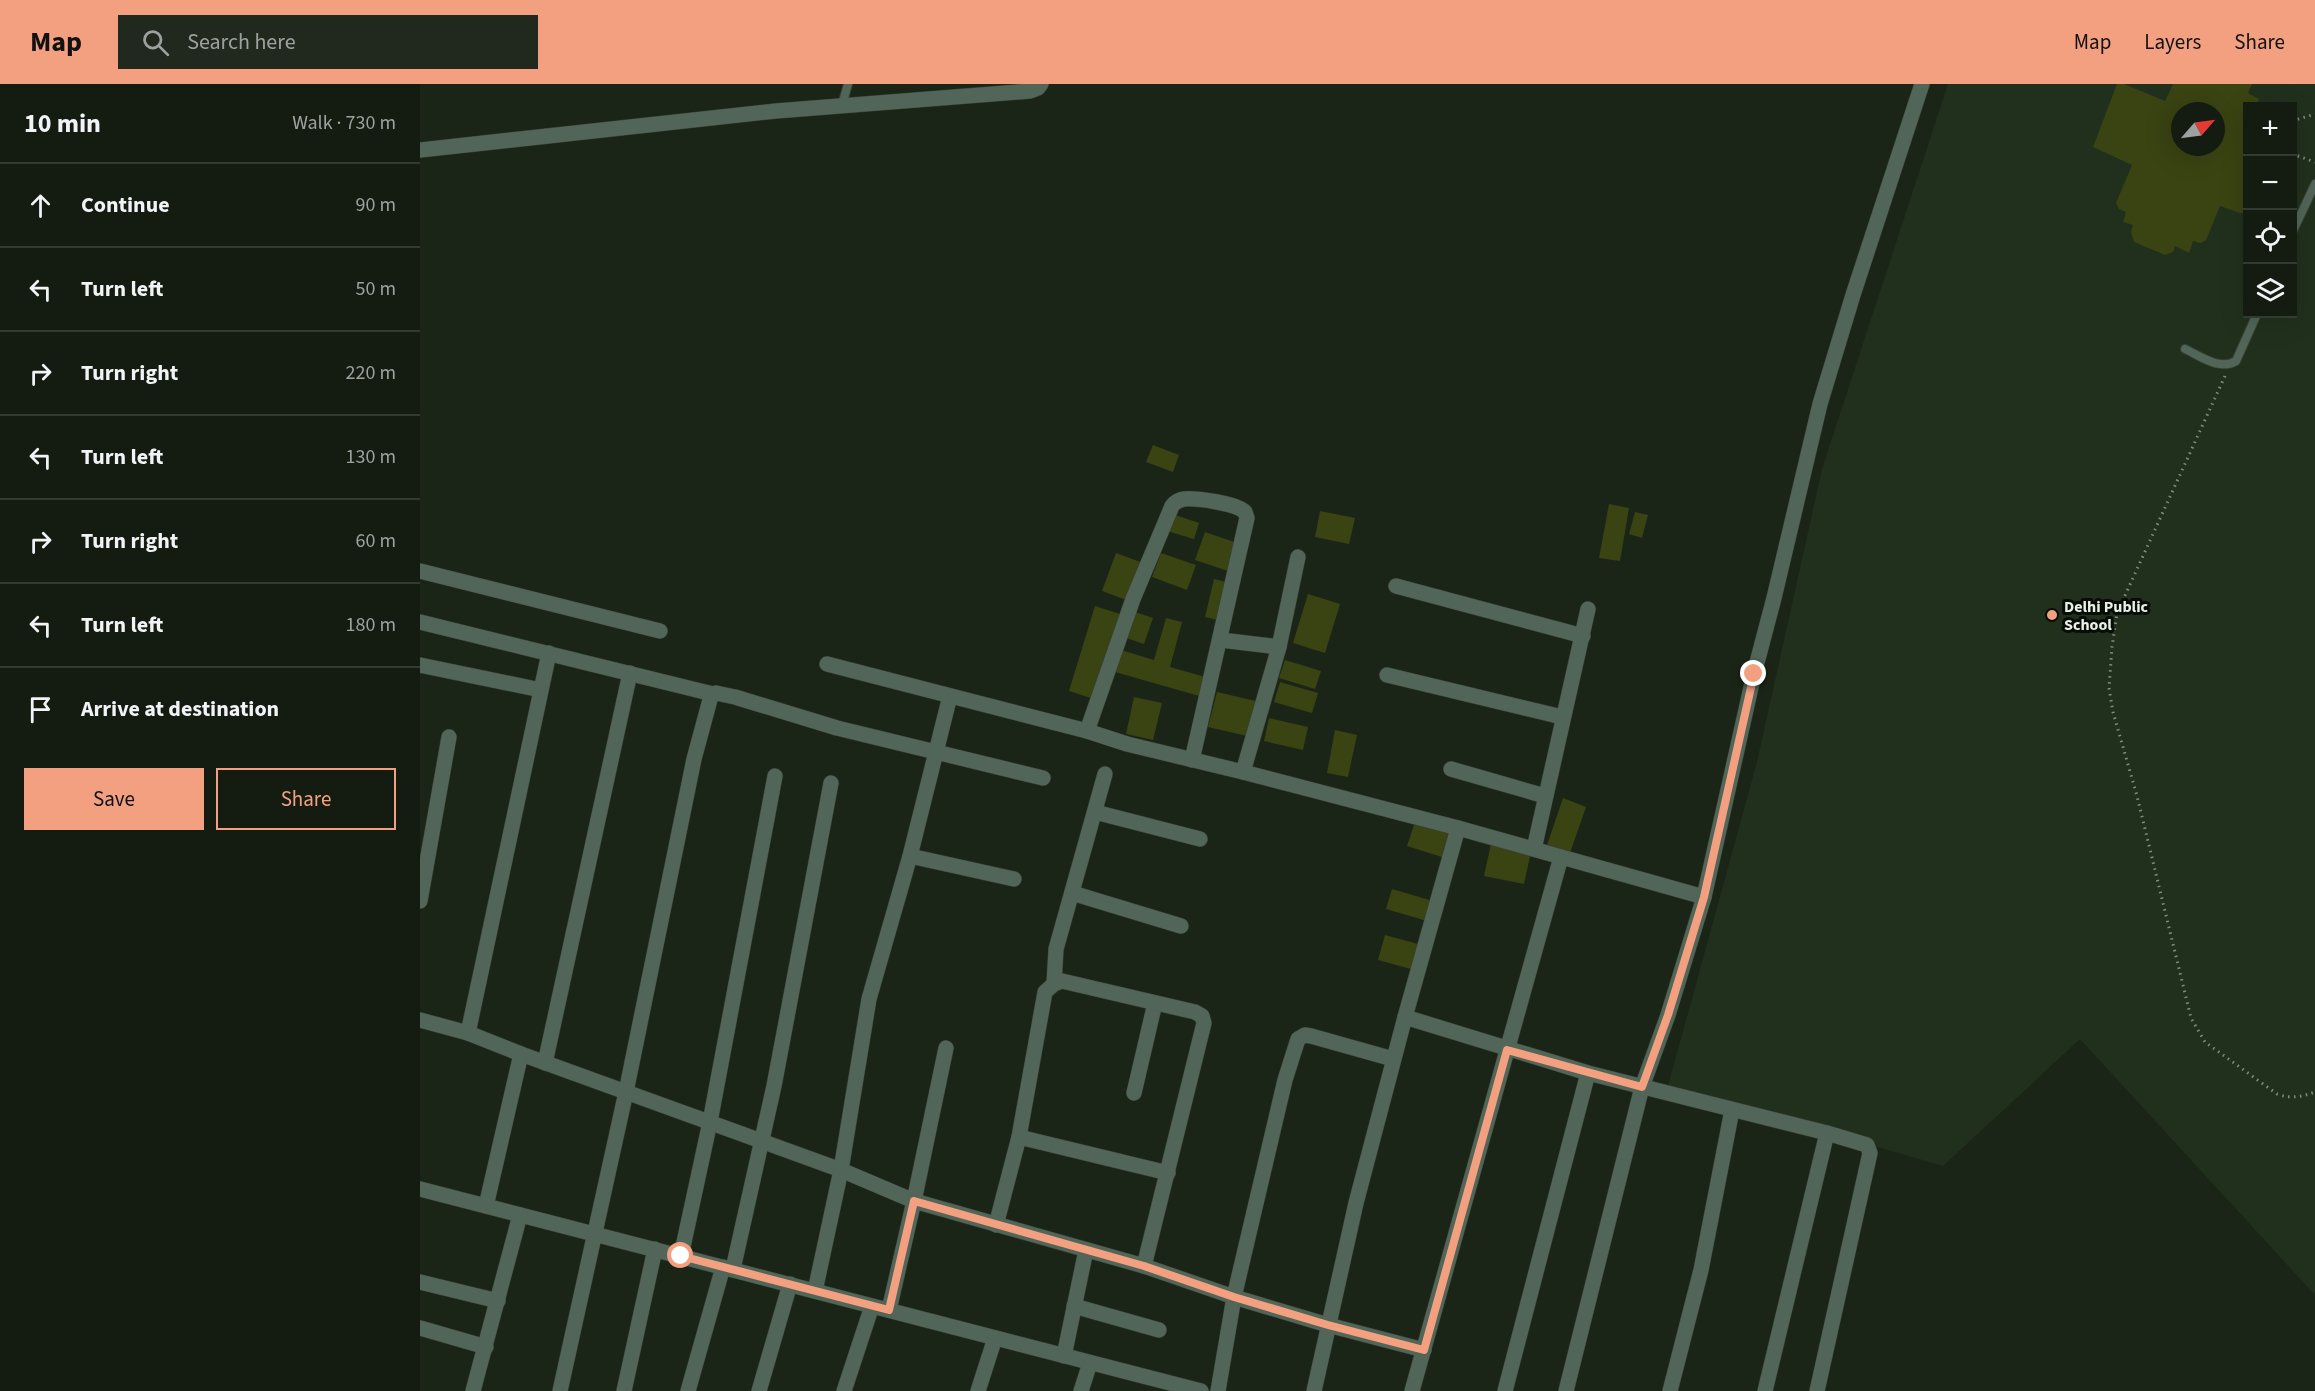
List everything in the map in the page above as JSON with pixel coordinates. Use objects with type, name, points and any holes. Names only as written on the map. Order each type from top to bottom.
[{"type":"street","points":[[420,150],[842,105],[969,89],[1030,91],[1041,84]]},
{"type":"street","points":[[1566,1391],[1642,1087],[1668,1015],[1704,897],[1754,674],[1820,405],[1853,295],[1922,84]]},
{"type":"street","points":[[1087,731],[1133,599],[1172,506],[1181,499],[1236,506],[1245,512],[1247,518],[1192,760]]},
{"type":"street","points":[[1243,772],[1279,647],[1298,557]]},
{"type":"street","points":[[420,571],[660,631]]},
{"type":"street","points":[[1396,586],[1583,636]]},
{"type":"street","points":[[1534,849],[1588,609]]},
{"type":"street","points":[[420,622],[713,694],[735,697],[837,728],[1043,778]]},
{"type":"street","points":[[1221,640],[1279,647]]},
{"type":"street","points":[[468,1033],[549,653]]},
{"type":"street","points":[[827,664],[1087,731],[1126,744],[1458,828],[1704,897]]},
{"type":"street","points":[[420,665],[541,690]]},
{"type":"street","points":[[545,1063],[630,673]]},
{"type":"street","points":[[1387,675],[1562,717]]},
{"type":"street","points":[[560,1391],[626,1092],[694,759],[713,694]]},
{"type":"street","points":[[815,1291],[841,1170],[869,999],[910,856],[950,696]]},
{"type":"street","points":[[420,901],[449,737]]},
{"type":"street","points":[[1450,769],[1545,796]]},
{"type":"street","points":[[1054,984],[1056,949],[1105,774]]},
{"type":"street","points":[[681,1256],[710,1122],[775,776]]},
{"type":"street","points":[[688,1391],[728,1268],[762,1141],[831,783]]},
{"type":"street","points":[[1095,812],[1200,839]]},
{"type":"street","points":[[1314,1391],[1356,1203],[1393,1059],[1458,828]]},
{"type":"street","points":[[910,856],[1014,879]]},
{"type":"street","points":[[1412,1391],[1561,857]]},
{"type":"street","points":[[1072,893],[1181,926]]},
{"type":"street","points":[[996,1225],[1019,1137],[1045,992],[1054,984],[1062,981],[1195,1012],[1204,1020],[1144,1266]]},
{"type":"street","points":[[1134,1093],[1155,1003]]},
{"type":"street","points":[[1406,1017],[1507,1050],[1588,1073],[1827,1133],[1868,1146],[1870,1153],[1817,1391]]},
{"type":"street","points":[[420,1020],[468,1033],[841,1170],[914,1201],[1144,1266],[1234,1297],[1328,1325],[1424,1350]]},
{"type":"street","points":[[1218,1391],[1234,1297],[1285,1080],[1298,1040],[1305,1035],[1311,1036],[1393,1059]]},
{"type":"street","points":[[889,1310],[946,1048]]},
{"type":"street","points":[[486,1206],[521,1054]]},
{"type":"street","points":[[1505,1391],[1588,1073]]},
{"type":"street","points":[[1670,1391],[1701,1270],[1732,1110]]},
{"type":"street","points":[[1765,1391],[1827,1133]]},
{"type":"street","points":[[1019,1137],[1168,1173]]},
{"type":"street","points":[[420,1189],[1090,1362],[1154,1385],[1201,1391]]},
{"type":"street","points":[[473,1391],[520,1215]]},
{"type":"street","points":[[624,1391],[655,1249]]},
{"type":"street","points":[[1064,1356],[1086,1250]]},
{"type":"street","points":[[420,1282],[498,1301]]},
{"type":"street","points":[[759,1391],[790,1284]]},
{"type":"street","points":[[844,1391],[872,1306]]},
{"type":"street","points":[[1074,1306],[1160,1329]]},
{"type":"street","points":[[420,1328],[486,1347]]},
{"type":"street","points":[[978,1391],[995,1338]]},
{"type":"street","points":[[1081,1391],[1090,1362]]},
{"type":"lane","points":[[842,105],[848,84]]},
{"type":"lane","points":[[2297,222],[2315,184]]},
{"type":"lane","points":[[2185,349],[2217,363],[2230,365],[2236,361],[2255,318]]},
{"type":"path","points":[[2297,119],[2315,114]]},
{"type":"path","points":[[2297,156],[2315,162]]},
{"type":"path","points":[[2230,365],[2117,613],[2109,687],[2113,712],[2138,796],[2191,1018],[2198,1032],[2205,1042],[2277,1094],[2294,1098],[2315,1092]]},
{"type":"shaded area","name":"Delhi Public School","points":[[1948,84],[2315,84],[2315,1295],[2080,1039],[1943,1166],[1668,1086],[1757,762],[1822,469]]},
{"type":"building","points":[[2117,84],[2124,84],[2165,101],[2173,84],[2252,84],[2248,93],[2259,99],[2258,102],[2243,102],[2243,213],[2220,206],[2206,240],[2201,243],[2193,241],[2189,253],[2175,246],[2173,252],[2165,255],[2134,242],[2131,232],[2133,225],[2123,222],[2126,212],[2119,209],[2116,203],[2132,165],[2093,147]]},
{"type":"building","points":[[1153,445],[1179,455],[1173,472],[1146,462]]},
{"type":"building","points":[[1609,504],[1629,508],[1620,561],[1599,558]]},
{"type":"building","points":[[1320,511],[1355,518],[1349,544],[1315,537]]},
{"type":"building","points":[[1635,512],[1648,515],[1642,538],[1629,534]]},
{"type":"building","points":[[1172,514],[1199,523],[1194,539],[1167,531]]},
{"type":"building","points":[[1205,532],[1243,545],[1234,573],[1195,560]]},
{"type":"building","points":[[1116,553],[1143,563],[1129,601],[1102,591]]},
{"type":"building","points":[[1161,553],[1196,565],[1187,590],[1152,577]]},
{"type":"building","points":[[1214,579],[1231,583],[1222,621],[1205,617]]},
{"type":"building","points":[[1308,594],[1340,604],[1325,653],[1293,643]]},
{"type":"building","points":[[1095,606],[1123,615],[1097,700],[1069,691]]},
{"type":"building","points":[[1135,612],[1153,618],[1144,644],[1126,638]]},
{"type":"building","points":[[1166,618],[1182,622],[1170,667],[1205,677],[1199,696],[1115,672],[1121,650],[1154,660]]},
{"type":"building","points":[[1285,660],[1321,671],[1315,689],[1279,678]]},
{"type":"building","points":[[1280,682],[1318,693],[1312,713],[1274,702]]},
{"type":"building","points":[[1217,692],[1264,703],[1256,738],[1208,727]]},
{"type":"building","points":[[1134,697],[1162,703],[1153,740],[1126,734]]},
{"type":"building","points":[[1269,718],[1308,727],[1303,750],[1264,741]]},
{"type":"building","points":[[1335,730],[1357,735],[1348,777],[1327,773]]},
{"type":"building","points":[[1563,798],[1586,807],[1570,853],[1547,845]]},
{"type":"building","points":[[1416,819],[1453,831],[1445,858],[1407,846]]},
{"type":"building","points":[[1492,839],[1532,847],[1524,884],[1484,876]]},
{"type":"building","points":[[1392,889],[1433,901],[1427,921],[1386,909]]},
{"type":"building","points":[[1385,935],[1418,944],[1411,969],[1378,960]]},
{"type":"place","name":"Delhi Public School","points":[[2052,615]]},
{"type":"route","points":[[681,1256],[889,1310],[914,1201],[1144,1266],[1234,1297],[1328,1325],[1424,1350],[1507,1050],[1642,1087],[1668,1015],[1704,897],[1754,674]]}]
